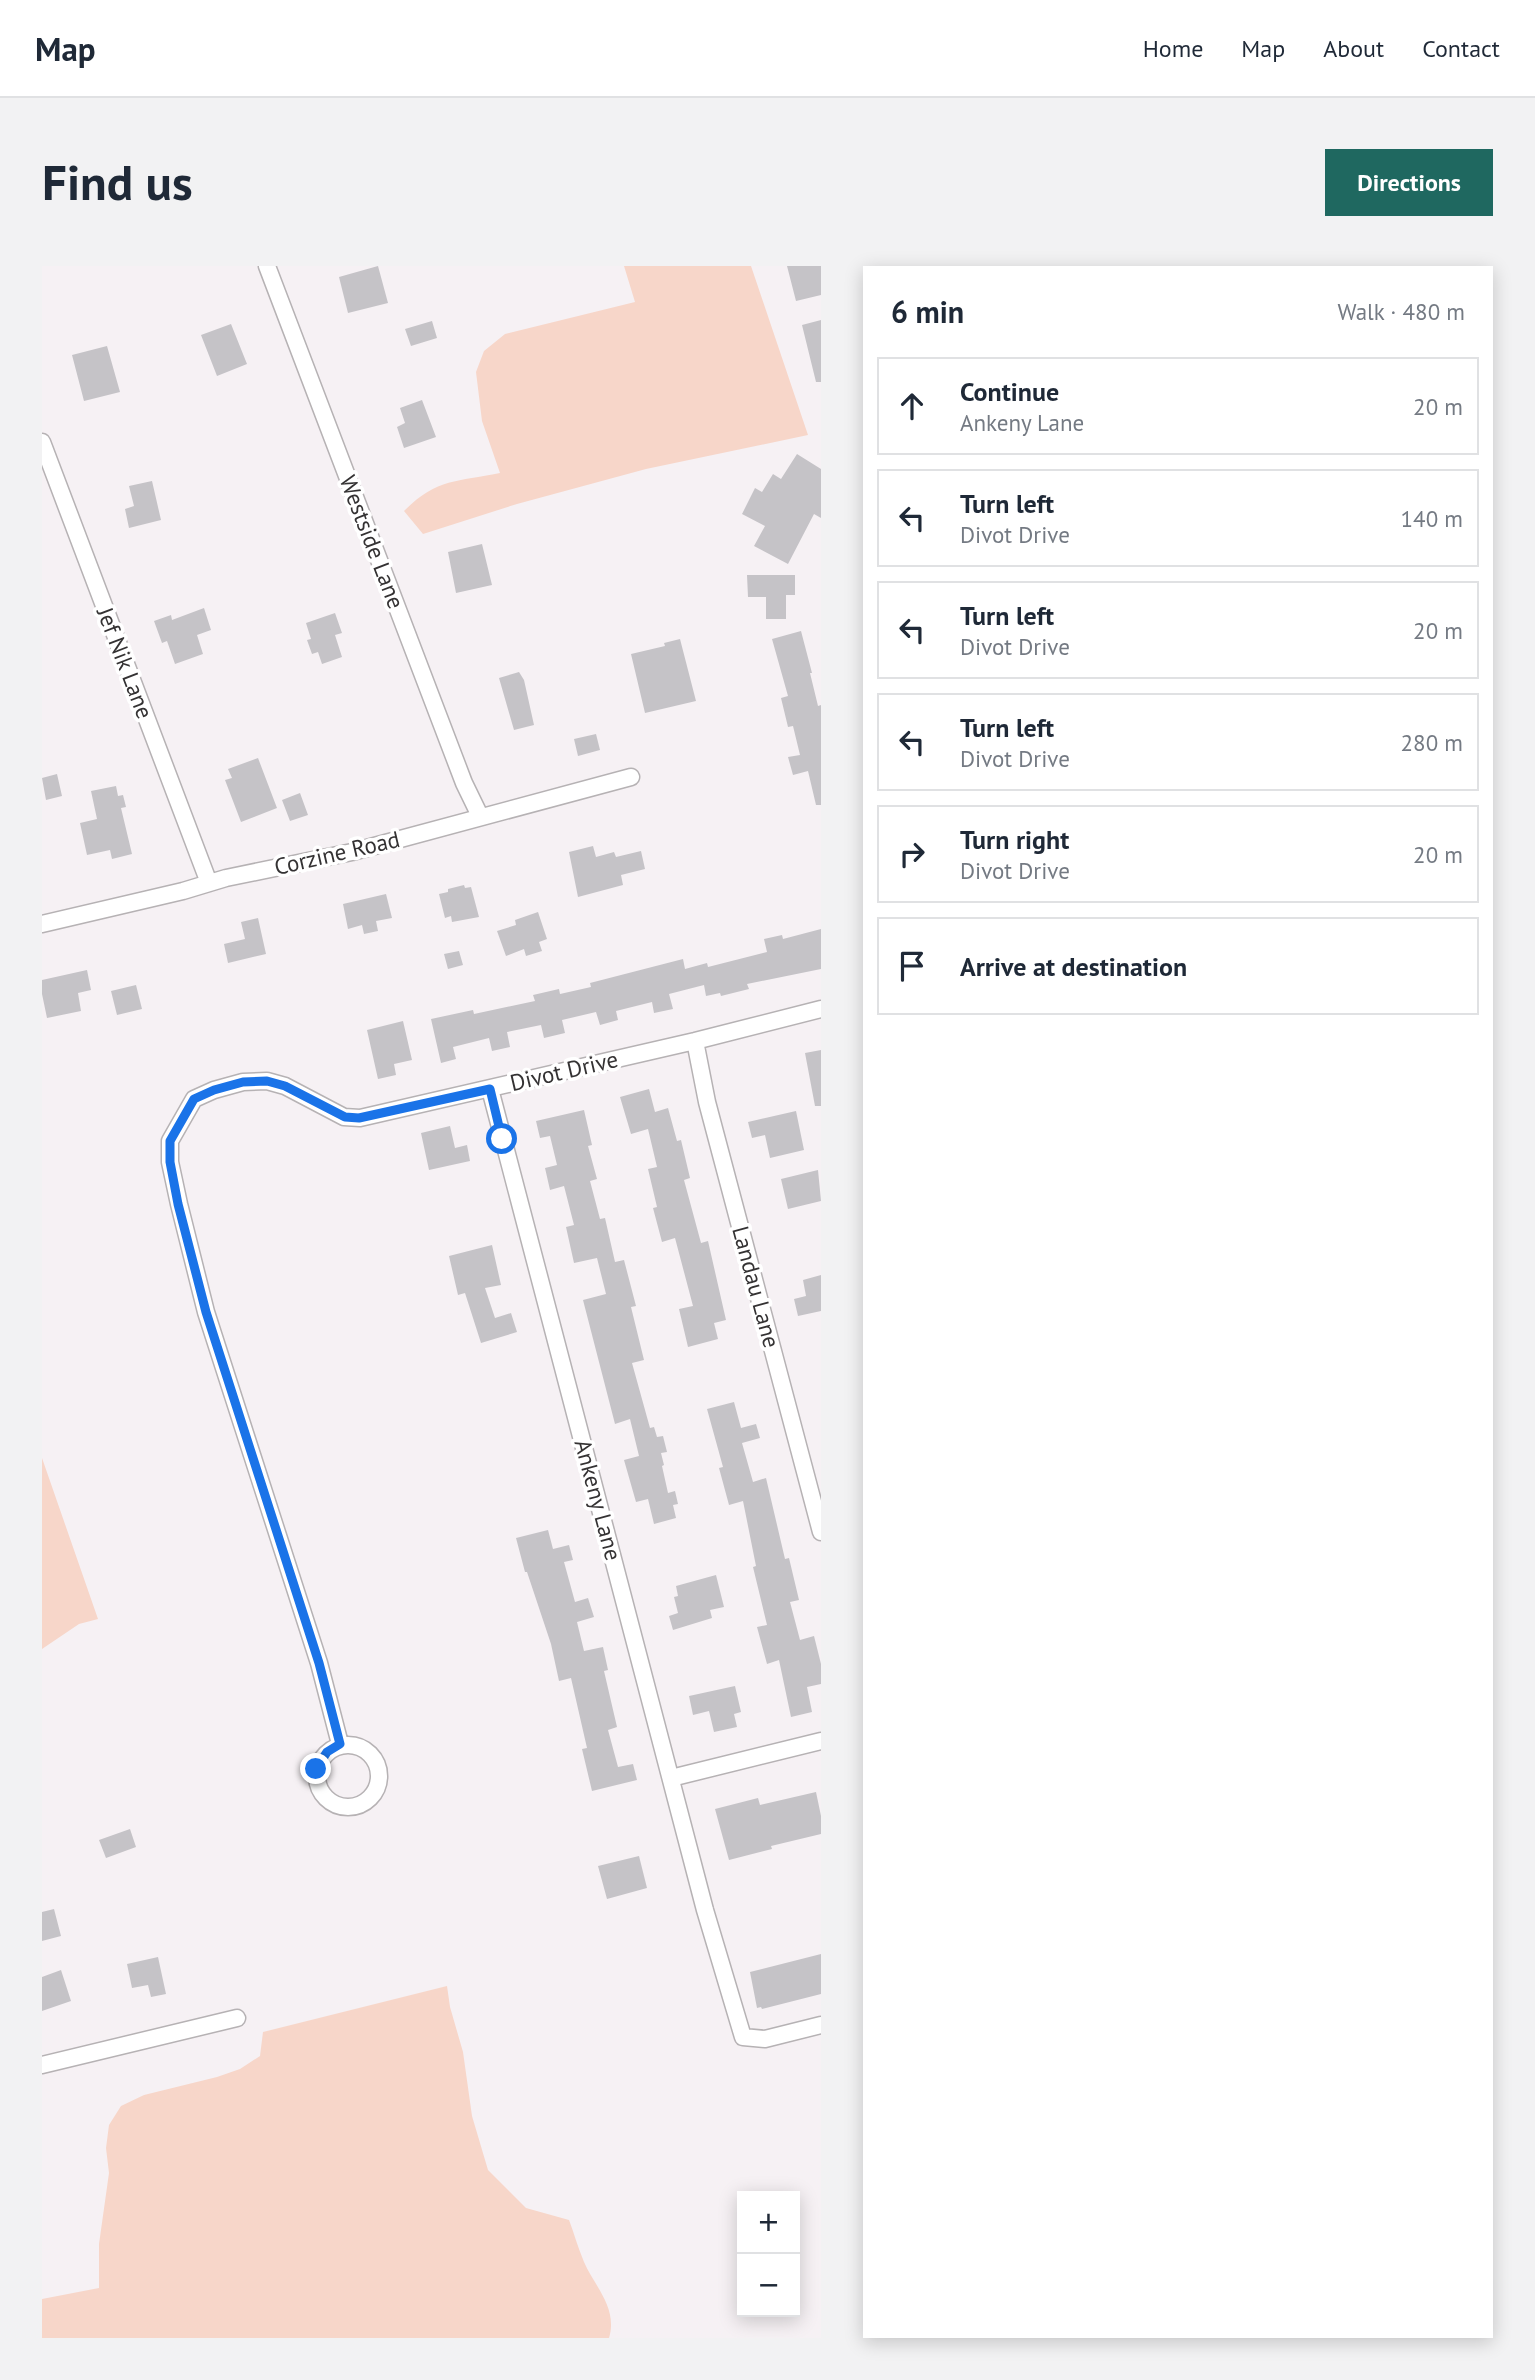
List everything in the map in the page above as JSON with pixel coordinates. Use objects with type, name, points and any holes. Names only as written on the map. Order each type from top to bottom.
[{"type":"street","name":"Westside Lane","points":[[267,266],[464,783],[480,816]]},
{"type":"street","name":"Jef Nik Lane","points":[[42,442],[209,883]]},
{"type":"street","name":"Corzine Road","points":[[42,924],[209,883],[352,852],[631,777]]},
{"type":"street","name":"Divot Drive","points":[[340,1744],[319,1663],[206,1312],[178,1204],[170,1162],[170,1141],[194,1099],[243,1082],[267,1081],[285,1086],[345,1117],[359,1118],[695,1041],[821,1009]]},
{"type":"street","name":"Landau Lane","points":[[695,1041],[707,1102],[821,1532]]},
{"type":"street","name":"Ankeny Lane","points":[[490,1089],[705,1910],[743,2037],[765,2039],[821,2025]]},
{"type":"street","points":[[671,1778],[821,1741]]},
{"type":"street","points":[[340,1744],[361,1747],[370,1753],[379,1770],[376,1791],[369,1800],[359,1806],[336,1806],[320,1791],[316,1769],[327,1752],[340,1744]]},
{"type":"street","points":[[42,2065],[237,2018]]},
{"type":"shaded area","points":[[624,266],[751,266],[808,435],[646,469],[517,504],[423,534],[404,511],[416,500],[448,483],[500,473],[482,421],[476,372],[484,351],[505,334],[635,302]]},
{"type":"shaded area","points":[[42,1458],[98,1619],[79,1624],[42,1649]]},
{"type":"shaded area","points":[[447,1986],[463,2052],[472,2116],[488,2170],[526,2208],[569,2220],[584,2262],[608,2307],[611,2327],[609,2338],[42,2338],[42,2299],[99,2288],[99,2244],[109,2173],[106,2148],[109,2125],[121,2106],[144,2095],[240,2069],[260,2056],[263,2032]]},
{"type":"building","points":[[378,266],[388,303],[348,313],[339,277]]},
{"type":"building","points":[[787,266],[821,266],[821,295],[796,301]]},
{"type":"building","points":[[821,320],[821,382],[816,382],[802,325]]},
{"type":"building","points":[[432,321],[437,338],[411,346],[405,329]]},
{"type":"building","points":[[231,324],[247,364],[217,376],[201,335]]},
{"type":"building","points":[[107,346],[120,392],[84,401],[72,355]]},
{"type":"building","points":[[422,400],[436,437],[404,448],[397,427],[405,423],[400,408]]},
{"type":"building","points":[[797,454],[821,469],[821,518],[814,514],[788,564],[754,546],[765,526],[742,514],[755,488],[762,492],[773,474],[781,479]]},
{"type":"building","points":[[152,481],[161,520],[129,528],[125,509],[134,506],[129,486]]},
{"type":"building","points":[[482,544],[492,585],[456,593],[448,552]]},
{"type":"building","points":[[747,575],[795,575],[795,595],[786,595],[786,619],[766,619],[766,597],[748,597]]},
{"type":"building","points":[[204,608],[211,630],[197,635],[203,654],[175,664],[167,641],[162,643],[154,621],[171,615],[172,620]]},
{"type":"building","points":[[335,613],[342,633],[335,635],[342,657],[322,664],[318,652],[312,654],[307,640],[311,639],[306,623]]},
{"type":"building","points":[[801,631],[818,706],[821,705],[821,805],[816,805],[808,771],[793,775],[788,757],[800,755],[793,726],[788,727],[781,698],[788,696],[772,639]]},
{"type":"building","points":[[680,639],[696,701],[645,713],[631,654],[665,646],[664,643]]},
{"type":"building","points":[[519,672],[524,680],[534,725],[514,730],[499,678]]},
{"type":"building","points":[[596,734],[600,750],[578,756],[574,739]]},
{"type":"building","points":[[258,758],[277,808],[241,822],[225,780],[232,778],[228,769]]},
{"type":"building","points":[[57,774],[62,796],[46,800],[42,778]]},
{"type":"building","points":[[116,786],[118,796],[123,795],[126,807],[121,808],[132,854],[112,859],[110,850],[87,855],[80,823],[97,819],[91,791]]},
{"type":"building","points":[[300,793],[308,815],[290,821],[282,800]]},
{"type":"building","points":[[593,846],[596,857],[614,852],[616,857],[641,851],[645,869],[621,875],[623,885],[578,897],[569,852]]},
{"type":"building","points":[[464,885],[465,888],[471,887],[479,917],[452,922],[451,916],[445,918],[439,894]]},
{"type":"building","points":[[386,894],[392,918],[376,921],[378,931],[364,934],[362,925],[348,929],[343,904]]},
{"type":"building","points":[[538,912],[547,939],[539,942],[542,951],[526,956],[524,949],[506,956],[497,931],[516,925],[515,920]]},
{"type":"building","points":[[258,918],[266,954],[228,963],[224,944],[245,939],[241,922]]},
{"type":"building","points":[[821,929],[821,969],[747,984],[749,989],[721,996],[720,993],[706,996],[704,985],[669,994],[673,1009],[654,1013],[652,1002],[616,1011],[618,1020],[600,1025],[596,1012],[562,1020],[565,1033],[544,1038],[541,1025],[507,1032],[510,1047],[492,1051],[489,1038],[453,1047],[456,1059],[441,1063],[431,1019],[473,1010],[474,1014],[535,1001],[533,995],[559,989],[560,994],[591,987],[590,983],[683,959],[685,969],[707,963],[708,967],[767,952],[764,939],[782,935],[783,939]]},
{"type":"building","points":[[459,951],[463,965],[448,969],[444,954]]},
{"type":"building","points":[[87,970],[91,990],[78,993],[81,1011],[47,1018],[42,980]]},
{"type":"building","points":[[136,985],[142,1009],[117,1015],[111,991]]},
{"type":"building","points":[[403,1021],[412,1060],[394,1064],[396,1075],[378,1079],[367,1030]]},
{"type":"building","points":[[821,1050],[821,1106],[815,1106],[805,1053]]},
{"type":"building","points":[[649,1089],[655,1112],[668,1108],[677,1141],[681,1140],[690,1178],[684,1180],[701,1243],[708,1241],[726,1320],[714,1323],[718,1339],[688,1347],[679,1309],[693,1306],[675,1238],[662,1242],[653,1208],[657,1207],[648,1169],[657,1167],[648,1129],[631,1134],[620,1097]]},
{"type":"building","points":[[584,1110],[592,1145],[588,1146],[597,1179],[590,1181],[600,1219],[605,1218],[615,1262],[624,1260],[636,1306],[631,1307],[644,1360],[632,1363],[650,1428],[654,1427],[657,1437],[663,1436],[667,1452],[661,1453],[662,1466],[668,1493],[675,1491],[678,1504],[673,1505],[676,1518],[654,1524],[648,1499],[636,1502],[624,1460],[639,1456],[630,1419],[615,1424],[583,1300],[606,1294],[597,1258],[574,1263],[566,1227],[574,1225],[564,1186],[550,1190],[545,1168],[557,1165],[550,1136],[540,1138],[536,1121]]},
{"type":"building","points":[[796,1111],[804,1150],[770,1158],[765,1135],[752,1138],[748,1122]]},
{"type":"building","points":[[450,1126],[455,1148],[467,1145],[470,1161],[429,1170],[421,1133]]},
{"type":"building","points":[[818,1170],[821,1201],[788,1209],[781,1179]]},
{"type":"building","points":[[492,1245],[501,1285],[485,1288],[495,1318],[511,1313],[517,1332],[481,1343],[465,1293],[458,1295],[449,1256]]},
{"type":"building","points":[[821,1275],[821,1311],[798,1316],[794,1299],[806,1296],[803,1280]]},
{"type":"building","points":[[734,1402],[741,1428],[756,1424],[760,1438],[742,1443],[753,1482],[766,1478],[785,1559],[789,1558],[799,1600],[790,1602],[800,1640],[814,1636],[821,1664],[821,1684],[807,1687],[812,1712],[791,1717],[779,1660],[767,1664],[757,1627],[767,1625],[753,1567],[756,1566],[743,1501],[729,1505],[719,1468],[723,1467],[707,1409]]},
{"type":"building","points":[[548,1530],[553,1549],[569,1545],[573,1560],[564,1562],[575,1602],[588,1598],[594,1617],[577,1622],[584,1651],[603,1647],[608,1670],[604,1671],[617,1727],[608,1730],[618,1767],[633,1764],[637,1780],[592,1791],[582,1749],[587,1748],[571,1678],[559,1681],[551,1644],[525,1572],[516,1538]]},
{"type":"building","points":[[716,1575],[724,1607],[710,1610],[712,1618],[673,1630],[669,1616],[678,1613],[674,1597],[678,1596],[676,1586]]},
{"type":"building","points":[[735,1686],[741,1712],[734,1714],[737,1727],[714,1732],[709,1711],[693,1715],[689,1696]]},
{"type":"building","points":[[816,1792],[821,1816],[821,1834],[729,1860],[715,1809],[758,1798],[760,1805]]},
{"type":"building","points":[[130,1829],[136,1847],[106,1858],[99,1840]]},
{"type":"building","points":[[639,1856],[647,1888],[607,1899],[598,1866]]},
{"type":"building","points":[[54,1909],[61,1936],[42,1941],[42,1912]]},
{"type":"building","points":[[821,1954],[821,1994],[757,2008],[750,1972]]},
{"type":"building","points":[[158,1957],[166,1994],[151,1997],[148,1985],[132,1988],[127,1964]]},
{"type":"building","points":[[61,1970],[71,2001],[42,2011],[42,1977]]},
{"type":"route","points":[[316,1769],[327,1752],[340,1744],[319,1663],[206,1312],[178,1204],[170,1162],[170,1141],[194,1099],[243,1082],[267,1081],[285,1086],[345,1117],[359,1118],[490,1089],[502,1139]]}]
